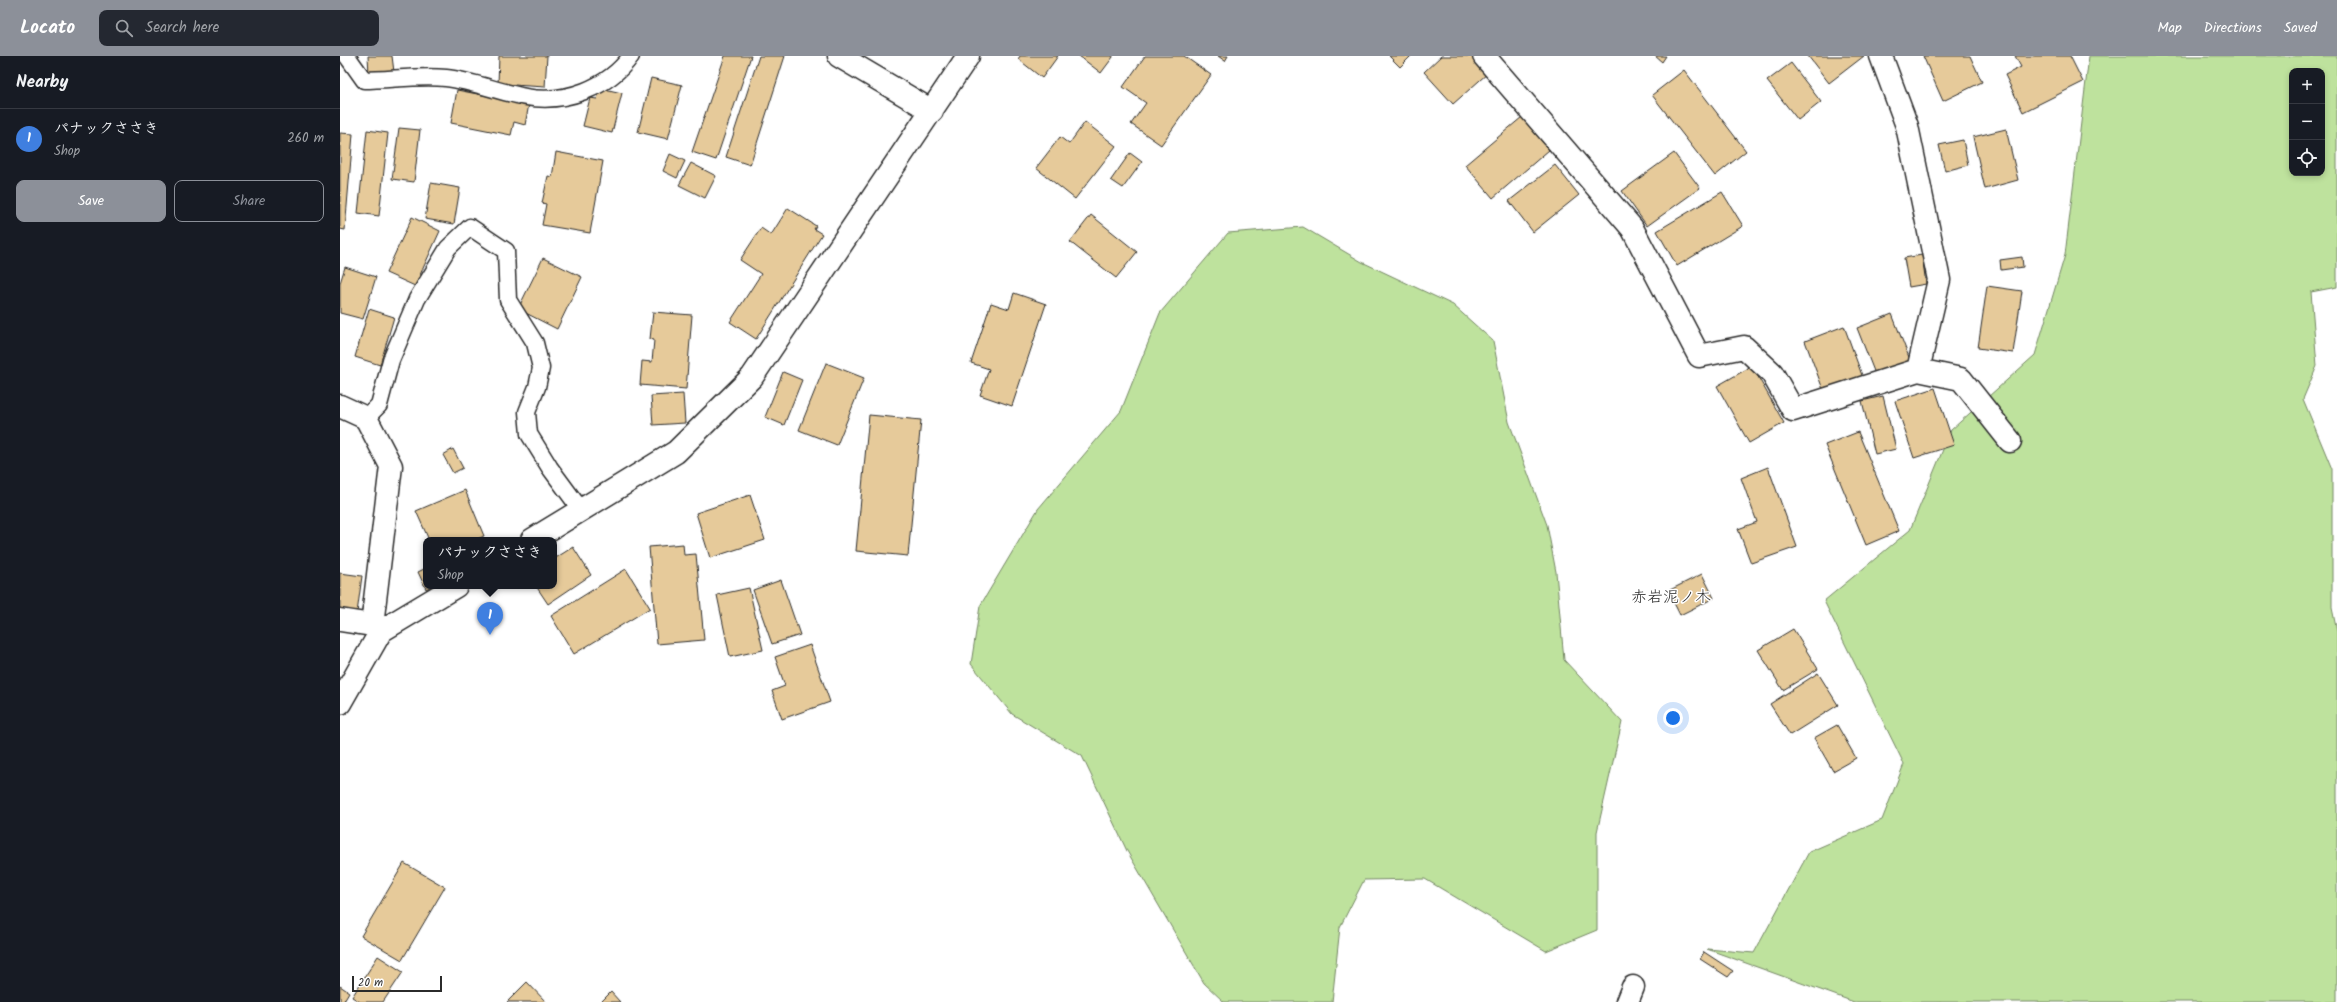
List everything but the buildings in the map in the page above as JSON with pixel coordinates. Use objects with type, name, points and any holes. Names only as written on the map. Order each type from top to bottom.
[{"type":"street","points":[[839,56],[932,111]]},
{"type":"street","points":[[537,537],[676,452],[752,377],[968,56]]},
{"type":"street","points":[[1484,56],[1632,228],[1699,356],[1744,346],[1772,373],[1793,410],[1918,370],[1960,379],[2010,441]]},
{"type":"street","points":[[1881,56],[1907,126],[1938,280],[1918,370]]},
{"type":"street","points":[[340,406],[366,418],[391,466],[377,628],[340,703]]},
{"type":"street","points":[[340,620],[377,628],[450,589]]},
{"type":"lane","points":[[347,56],[364,80],[446,78],[528,97],[565,97],[595,88],[622,69],[631,56]]},
{"type":"lane","points":[[366,418],[379,405],[391,360],[417,299],[448,248],[470,227],[506,251],[508,300],[535,343],[541,368],[538,387],[527,412],[529,434],[550,468],[581,510]]},
{"type":"green space","points":[[2089,56],[2337,56],[2337,287],[2311,292],[2317,366],[2303,399],[2332,469],[2332,608],[2337,632],[2337,1002],[1854,1002],[1707,949],[1754,953],[1809,852],[1882,820],[1904,764],[1824,601],[1910,530],[1951,430],[2035,355],[2065,255]]},
{"type":"green space","points":[[1303,227],[1362,262],[1453,305],[1493,341],[1509,422],[1547,525],[1556,572],[1564,660],[1622,722],[1597,832],[1597,930],[1546,951],[1425,879],[1364,880],[1340,927],[1332,1002],[1224,1002],[1204,983],[1127,851],[1082,756],[1012,714],[971,664],[980,606],[1038,509],[1121,411],[1160,313],[1228,233]]},
{"type":"place","name":"パナックささき","points":[[490,635]]},
{"type":"district","name":"赤岩泥ノ木","points":[[1671,597]]}]
